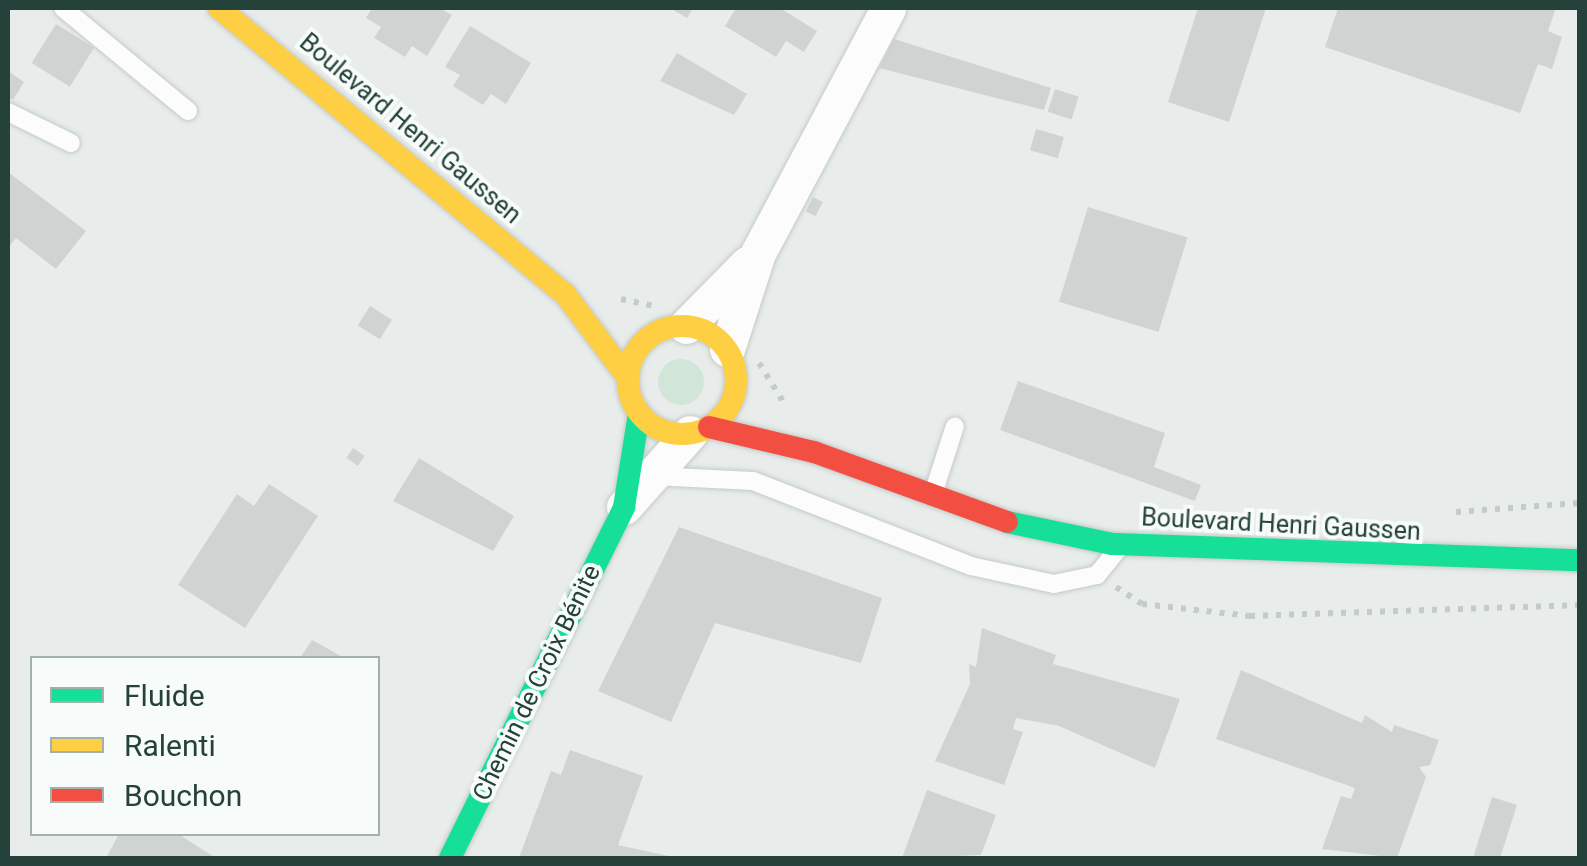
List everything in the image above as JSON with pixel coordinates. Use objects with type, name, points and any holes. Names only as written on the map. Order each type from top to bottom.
[{"type":"street","name":"Boulevard Henri Gaussen","points":[[219,8],[565,294],[628,378],[639,413],[662,430],[699,430],[814,452],[931,499],[1121,545],[1580,560]]},
{"type":"street","points":[[699,430],[732,400],[758,253],[888,8]]},
{"type":"street","points":[[628,378],[638,347],[675,327],[758,253]]},
{"type":"street","name":"Boulevard Henri Gaussen","points":[[565,294],[627,318],[675,327],[738,355],[774,408],[814,452]]},
{"type":"street","name":"Chemin de Croix Bénite","points":[[624,507],[639,413]]},
{"type":"street","name":"Chemin de Croix Bénite","points":[[450,858],[624,507],[699,430]]},
{"type":"lane","points":[[63,8],[188,111]]},
{"type":"lane","points":[[8,112],[71,143]]},
{"type":"lane","points":[[931,499],[956,426]]},
{"type":"lane","points":[[653,476],[753,481],[971,566],[1054,584],[1097,575],[1121,545]]},
{"type":"path","points":[[738,355],[774,408]]},
{"type":"path","points":[[1448,512],[1580,503]]},
{"type":"green space","points":[[681,359],[697,366],[704,382],[697,398],[681,405],[665,398],[658,382],[665,366]]},
{"type":"building","points":[[372,8],[440,8],[452,15],[427,56],[412,46],[405,57],[374,38],[381,27],[366,18]]},
{"type":"building","points":[[670,8],[693,8],[687,18]]},
{"type":"building","points":[[736,8],[780,8],[817,31],[804,52],[786,41],[776,57],[725,26]]},
{"type":"building","points":[[1198,8],[1266,8],[1229,122],[1168,102]]},
{"type":"building","points":[[1338,8],[1556,8],[1548,31],[1562,37],[1552,69],[1538,64],[1520,113],[1325,47]]},
{"type":"building","points":[[56,24],[94,48],[70,87],[32,63]]},
{"type":"building","points":[[470,26],[531,63],[506,104],[491,94],[483,105],[453,86],[460,75],[445,67]]},
{"type":"building","points":[[894,39],[1051,88],[1044,110],[879,68]]},
{"type":"building","points":[[677,53],[747,94],[734,115],[660,81]]},
{"type":"building","points":[[8,71],[24,82],[13,100],[8,97]]},
{"type":"building","points":[[1055,89],[1079,97],[1071,120],[1048,112]]},
{"type":"building","points":[[1036,129],[1064,137],[1058,158],[1030,150]]},
{"type":"building","points":[[8,172],[86,231],[56,269],[16,238],[8,248]]},
{"type":"building","points":[[813,197],[823,202],[816,216],[806,211]]},
{"type":"building","points":[[1088,207],[1187,237],[1159,332],[1059,302]]},
{"type":"building","points":[[370,306],[392,320],[380,339],[358,326]]},
{"type":"building","points":[[1018,381],[1165,433],[1154,467],[1201,485],[1195,501],[1000,430]]},
{"type":"building","points":[[353,448],[365,456],[358,466],[346,458]]},
{"type":"building","points":[[419,458],[514,516],[493,551],[393,501]]},
{"type":"building","points":[[269,484],[318,516],[245,628],[178,585],[237,494],[254,506]]},
{"type":"building","points":[[679,527],[882,598],[861,663],[715,623],[671,722],[598,691]]},
{"type":"building","points":[[982,628],[1056,655],[1053,664],[1180,699],[1155,768],[1059,726],[1016,718],[1013,729],[1023,732],[1004,785],[935,761],[970,684],[969,664],[976,667]]},
{"type":"building","points":[[312,640],[340,656],[301,656]]},
{"type":"building","points":[[1241,670],[1362,723],[1365,715],[1392,732],[1394,725],[1439,740],[1430,765],[1419,767],[1426,777],[1397,858],[1322,849],[1341,796],[1351,799],[1355,788],[1216,739]]},
{"type":"building","points":[[570,750],[643,776],[618,845],[678,858],[519,858],[551,771],[561,775]]},
{"type":"building","points":[[927,790],[996,815],[981,855],[902,858]]},
{"type":"building","points":[[1492,797],[1517,805],[1500,858],[1473,858]]},
{"type":"building","points":[[118,836],[181,836],[216,858],[106,858]]},
{"type":"traffic: fast","points":[[450,858],[624,507],[639,413]]},
{"type":"traffic: fast","points":[[1007,522],[1112,544],[1580,560]]},
{"type":"traffic: slow","points":[[219,8],[565,294],[628,378]]},
{"type":"traffic: slow","points":[[682,326],[703,330],[720,342],[732,359],[736,380],[732,401],[720,418],[703,430],[682,434],[661,430],[644,418],[632,401],[628,380],[632,359],[644,342],[661,330],[682,326]]},
{"type":"traffic: jam","points":[[709,427],[814,452],[1007,522]]}]
